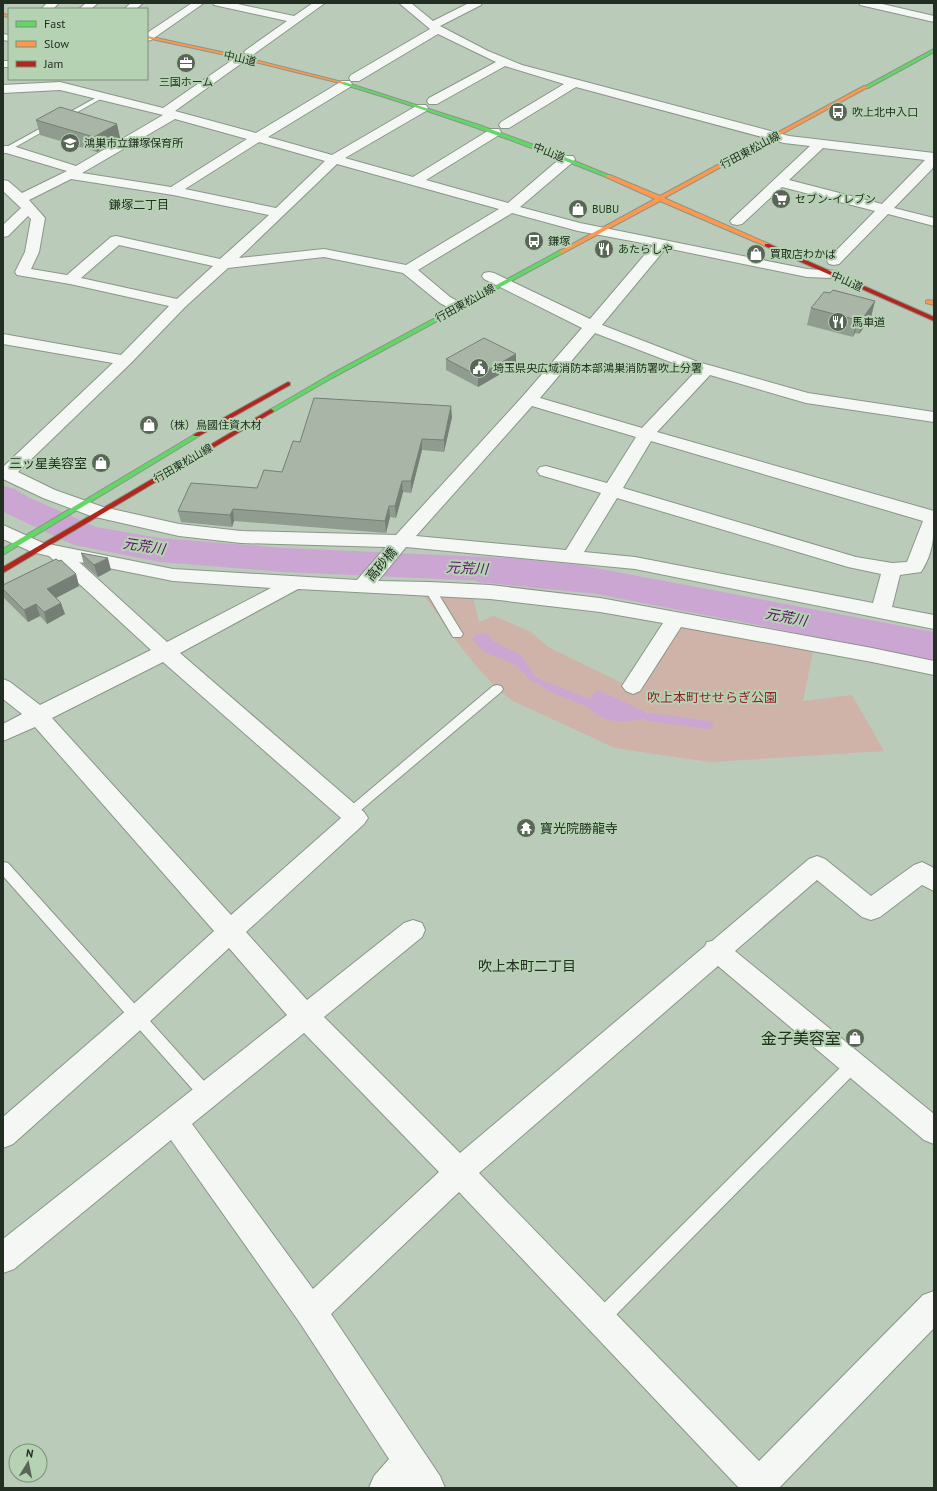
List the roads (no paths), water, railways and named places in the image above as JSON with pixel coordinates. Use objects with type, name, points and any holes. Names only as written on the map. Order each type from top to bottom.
[{"type":"main road","name":"中山道","points":[[149,35],[246,55],[351,81],[500,128],[623,172]]},
{"type":"main road","name":"行田東松山線","points":[[3,552],[39,544],[88,510],[330,377],[449,301],[596,225],[660,198],[772,131],[934,50]]},
{"type":"main road","name":"中山道","points":[[500,128],[660,198],[833,265],[934,319]]},
{"type":"main road","name":"行田東松山線","points":[[741,135],[757,132]]},
{"type":"main road","points":[[632,198],[657,186],[684,198]]},
{"type":"main road","points":[[564,235],[578,227]]},
{"type":"main road","name":"行田東松山線","points":[[3,570],[181,444],[294,380]]},
{"type":"street","points":[[149,35],[199,3]]},
{"type":"street","points":[[218,3],[295,20]]},
{"type":"street","points":[[3,233],[24,204],[169,114],[246,55],[320,3]]},
{"type":"street","points":[[404,3],[435,28],[504,62],[574,83],[757,132],[772,131],[820,144],[934,157]]},
{"type":"street","points":[[173,191],[477,3]]},
{"type":"street","points":[[864,3],[934,19]]},
{"type":"street","points":[[504,62],[427,104],[334,159],[279,213],[180,304],[125,360],[5,473],[49,494],[88,510],[179,530],[242,538],[401,541],[635,563],[934,622]]},
{"type":"street","points":[[73,90],[87,80]]},
{"type":"street","points":[[3,89],[58,83],[73,90],[169,114],[578,227],[596,225],[663,243],[807,273],[833,265],[934,157]]},
{"type":"street","points":[[414,182],[574,83]]},
{"type":"street","points":[[741,135],[787,142]]},
{"type":"street","points":[[738,221],[820,144]]},
{"type":"street","points":[[5,150],[73,173],[173,191],[279,213]]},
{"type":"street","points":[[408,270],[509,209],[568,159]]},
{"type":"street","points":[[779,182],[934,222]]},
{"type":"street","points":[[3,184],[38,218],[32,252],[22,272],[70,280],[180,304]]},
{"type":"street","points":[[70,280],[116,240],[223,264],[324,253],[408,270],[449,301]]},
{"type":"street","name":"高砂橋","points":[[362,587],[401,541],[528,400],[663,243]]},
{"type":"street","points":[[493,278],[591,326],[707,369],[806,398],[934,417]]},
{"type":"street","points":[[3,339],[125,360]]},
{"type":"street","points":[[572,556],[646,434],[707,369]]},
{"type":"street","points":[[528,400],[934,517],[914,568],[892,570],[855,562],[546,472]]},
{"type":"street","points":[[3,531],[39,544],[173,576],[362,587],[429,588],[490,592],[600,605],[872,655],[934,668]]},
{"type":"street","points":[[3,1135],[137,1017],[356,818],[39,544]]},
{"type":"street","points":[[881,611],[892,570]]},
{"type":"street","points":[[3,733],[165,652],[296,583]]},
{"type":"street","points":[[633,686],[676,619]]},
{"type":"street","points":[[3,687],[37,715],[305,1016],[459,1172],[761,1486],[934,1306]]},
{"type":"street","points":[[311,1312],[459,1172],[716,950],[817,866],[871,910],[922,872],[934,881]]},
{"type":"street","points":[[3,1258],[413,930]]},
{"type":"street","points":[[716,950],[934,1131]]},
{"type":"street","points":[[174,1121],[311,1312],[428,1488]]},
{"type":"street","points":[[386,1488],[409,1461]]},
{"type":"lane","points":[[5,150],[101,97]]},
{"type":"lane","points":[[429,588],[457,634]]},
{"type":"lane","points":[[350,813],[497,689]]},
{"type":"lane","points":[[3,867],[207,1095]]},
{"type":"lane","points":[[600,1318],[853,1064]]},
{"type":"waterway","name":"元荒川","points":[[3,497],[16,505],[87,537],[160,550],[285,560],[511,570],[580,577],[934,646]]},
{"type":"waterway","points":[[479,579],[597,591],[731,617]]},
{"type":"waterway","points":[[744,619],[934,658]]},
{"type":"waterway","points":[[545,685],[552,688]]},
{"type":"waterway","points":[[549,687],[586,702]]},
{"type":"waterway","points":[[649,717],[709,725]]},
{"type":"place","name":"三国ホーム","points":[[186,63]]},
{"type":"place","name":"吹上北中入口","points":[[838,112]]},
{"type":"place","name":"鴻巣市立鎌塚保育所","points":[[70,143]]},
{"type":"place","name":"セブン-イレブン","points":[[781,199]]},
{"type":"place","name":"BUBU","points":[[578,209]]},
{"type":"place","name":"鎌塚","points":[[534,241]]},
{"type":"place","name":"あたらしや","points":[[604,249]]},
{"type":"place","name":"買取店わかば","points":[[756,254]]},
{"type":"place","name":"馬車道","points":[[838,322]]},
{"type":"place","name":"埼玉県央広域消防本部鴻巣消防署吹上分署","points":[[479,368]]},
{"type":"place","name":"（株）鳥國住資木材","points":[[149,425]]},
{"type":"place","name":"三ッ星美容室","points":[[101,463]]},
{"type":"place","name":"寶光院勝龍寺","points":[[526,828]]},
{"type":"place","name":"金子美容室","points":[[855,1038]]},
{"type":"district","name":"鎌塚二丁目","points":[[139,205]]},
{"type":"district","name":"吹上本町二丁目","points":[[527,966]]},
{"type":"park label","name":"吹上本町せせらぎ公園","points":[[712,697]]}]
